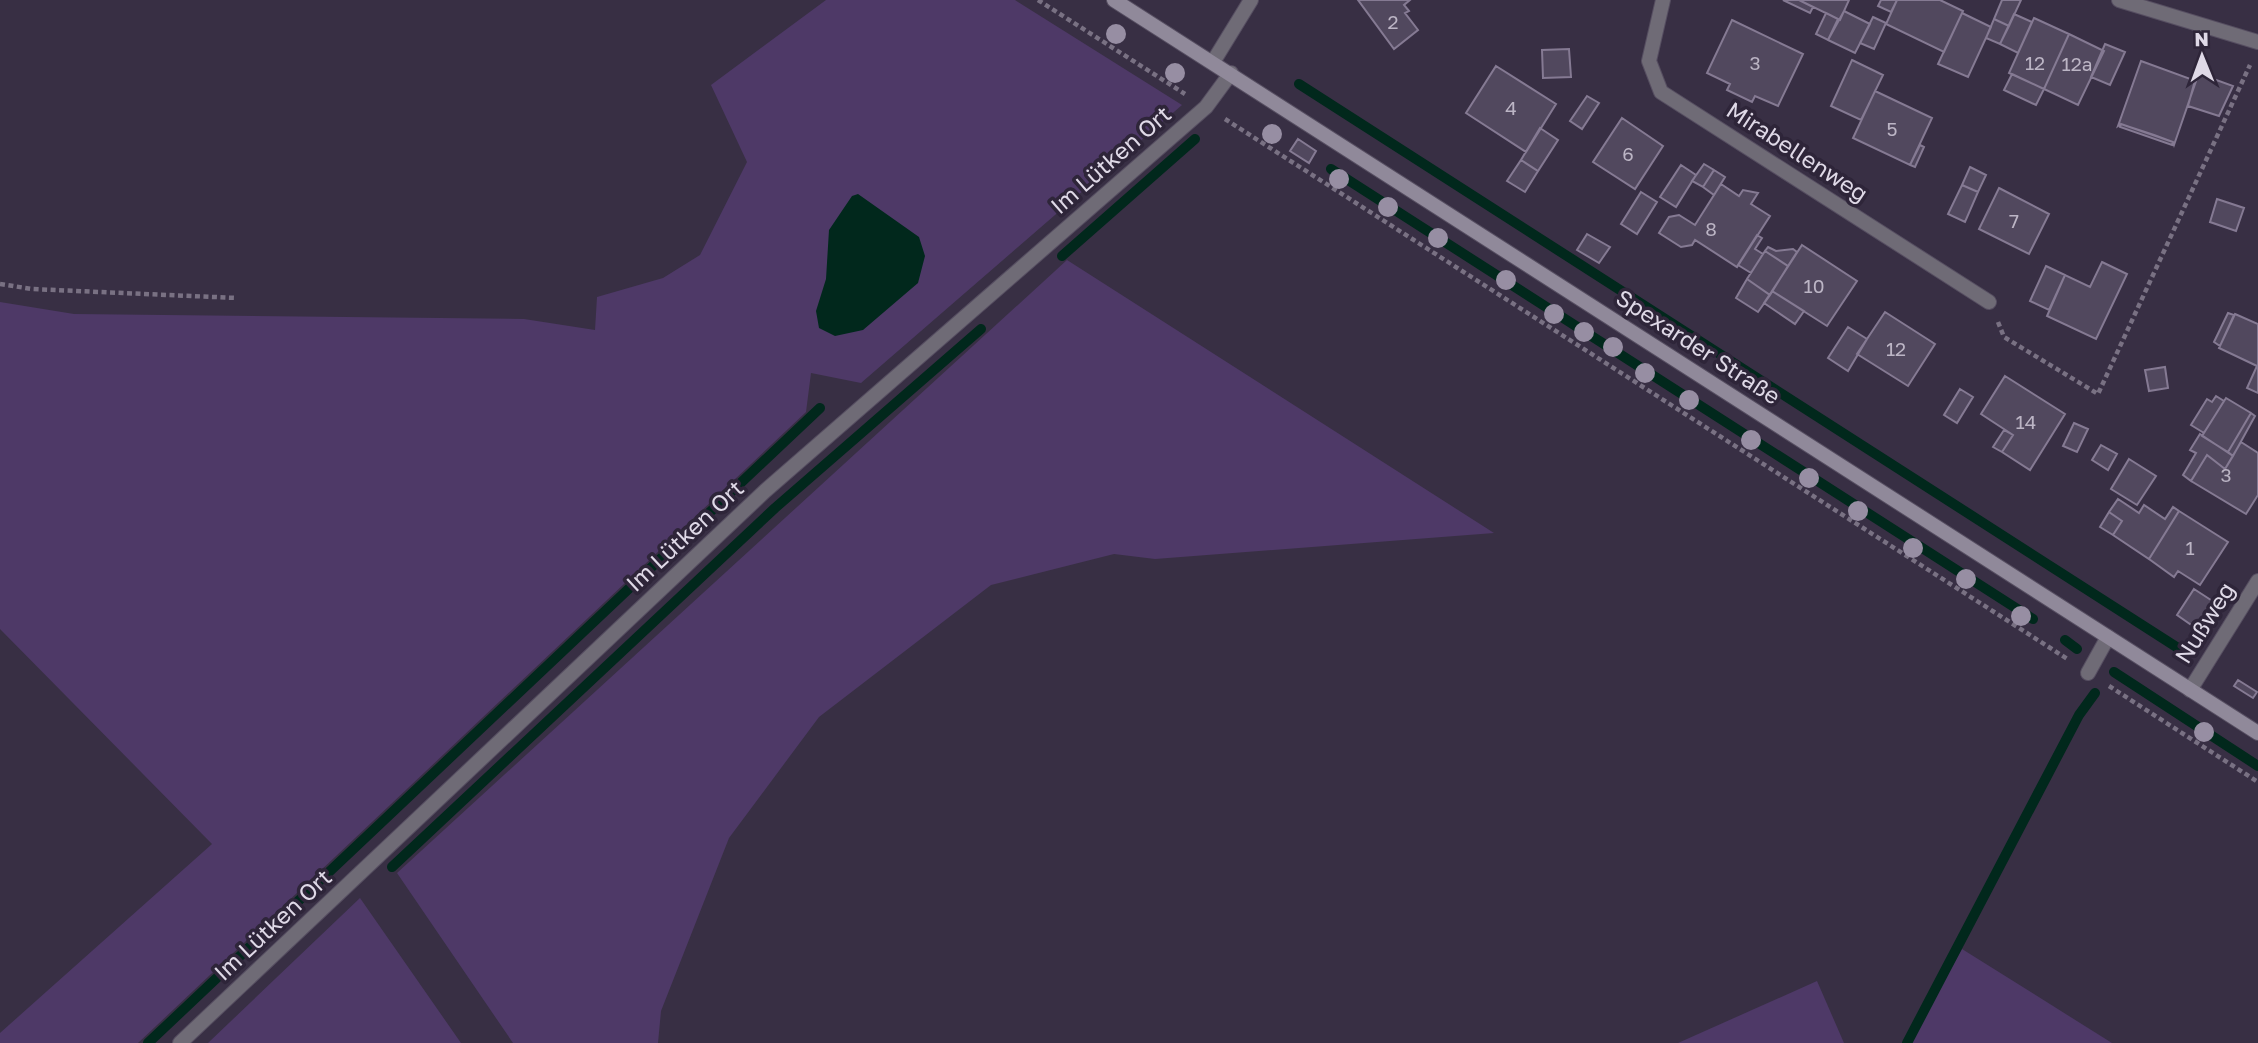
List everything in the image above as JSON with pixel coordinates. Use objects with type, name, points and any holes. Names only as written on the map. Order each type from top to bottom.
[{"type":"main road","name":"Spexarder Straße","points":[[1114,0],[2258,733]]},
{"type":"street","points":[[1213,62],[1251,0]]},
{"type":"street","name":"Mirabellenweg","points":[[1663,0],[1649,61],[1661,92],[1989,302]]},
{"type":"street","points":[[2119,0],[2256,49]]},
{"type":"street","name":"Im Lütken Ort","points":[[180,1043],[765,491],[1206,107],[1231,73]]},
{"type":"street","name":"Nußweg","points":[[2190,690],[2258,581]]},
{"type":"street","points":[[2088,673],[2108,637]]},
{"type":"path","points":[[1038,0],[2258,782]]},
{"type":"path","points":[[1989,302],[2004,337],[2098,394],[2256,49]]},
{"type":"path","points":[[0,284],[32,289],[237,298]]},
{"type":"shaded area","points":[[826,0],[1015,0],[1182,105],[861,383],[811,373],[806,412],[138,1043],[0,1043],[0,1033],[212,844],[0,629],[0,302],[74,314],[524,319],[595,330],[597,297],[663,278],[700,255],[747,162],[711,85]]},
{"type":"shaded area","points":[[858,194],[919,237],[925,256],[918,283],[863,330],[835,336],[819,328],[816,311],[826,279],[829,230],[852,196]]},
{"type":"shaded area","points":[[1067,260],[1494,533],[1155,559],[1114,554],[991,585],[819,717],[729,838],[661,1011],[658,1043],[513,1043],[397,873]]},
{"type":"shaded area","points":[[360,898],[461,1043],[208,1043]]},
{"type":"shaded area","points":[[1962,949],[2112,1043],[1909,1043]]},
{"type":"shaded area","points":[[1817,981],[1844,1043],[1678,1043]]},
{"type":"building","points":[[1358,0],[1410,0],[1404,5],[1409,11],[1405,13],[1418,30],[1394,49]]},
{"type":"building","points":[[1783,0],[1799,0],[1813,7],[1810,13]]},
{"type":"building","points":[[1799,0],[1849,0],[1840,20]]},
{"type":"building","points":[[1881,0],[1897,0],[1891,12],[1878,6]]},
{"type":"building","points":[[1897,0],[1940,0],[1963,11],[1944,52],[1886,24]]},
{"type":"building","points":[[2002,0],[2021,0],[2009,26],[1994,19]]},
{"type":"building","points":[[1844,11],[1870,24],[1855,53],[1828,40]]},
{"type":"building","points":[[1826,13],[1838,19],[1828,40],[1816,34]]},
{"type":"building","points":[[1962,13],[1991,27],[1968,77],[1938,64]]},
{"type":"building","points":[[2014,14],[2032,22],[2018,53],[2000,44]]},
{"type":"building","points":[[1873,17],[1886,23],[1874,49],[1860,43]]},
{"type":"building","points":[[2034,18],[2069,34],[2044,89],[2009,73]]},
{"type":"building","points":[[1994,19],[2009,26],[2000,44],[1986,38]]},
{"type":"building","points":[[1732,20],[1803,54],[1778,106],[1755,96],[1752,102],[1727,90],[1730,84],[1707,73]]},
{"type":"building","points":[[2069,34],[2104,51],[2078,105],[2044,89]]},
{"type":"building","points":[[2105,44],[2125,52],[2110,85],[2091,77]]},
{"type":"building","points":[[1569,49],[1571,77],[1543,78],[1542,50]]},
{"type":"building","points":[[1852,60],[1883,75],[1861,120],[1831,106]]},
{"type":"building","points":[[2141,61],[2196,81],[2174,145],[2173,142],[2154,135],[2121,124],[2118,126]]},
{"type":"building","points":[[1496,66],[1556,104],[1526,152],[1466,113]]},
{"type":"building","points":[[2197,73],[2233,86],[2219,116],[2188,106]]},
{"type":"building","points":[[2012,74],[2044,89],[2036,105],[2004,90]]},
{"type":"building","points":[[1875,91],[1932,118],[1910,165],[1853,138]]},
{"type":"building","points":[[1587,96],[1599,103],[1582,129],[1570,121]]},
{"type":"building","points":[[1622,118],[1663,146],[1635,189],[1593,162]]},
{"type":"building","points":[[2121,124],[2173,142],[2172,145],[2120,127]]},
{"type":"building","points":[[1540,128],[1558,140],[1538,171],[1521,160]]},
{"type":"building","points":[[1298,139],[1316,151],[1309,163],[1290,151]]},
{"type":"building","points":[[1920,145],[1924,147],[1915,167],[1910,165]]},
{"type":"building","points":[[1521,160],[1538,171],[1525,192],[1507,181]]},
{"type":"building","points":[[1704,164],[1714,170],[1703,187],[1692,181]]},
{"type":"building","points":[[1681,165],[1696,175],[1676,207],[1660,197]]},
{"type":"building","points":[[1970,167],[1986,175],[1978,192],[1962,185]]},
{"type":"building","points":[[1714,170],[1725,177],[1714,195],[1703,187]]},
{"type":"building","points":[[1721,184],[1739,196],[1743,190],[1758,193],[1751,204],[1770,216],[1737,267],[1695,240],[1692,245],[1681,247],[1659,233],[1669,217],[1679,215],[1695,225]]},
{"type":"building","points":[[1962,185],[1978,192],[1965,222],[1948,214]]},
{"type":"building","points":[[1999,188],[2049,214],[2029,254],[1979,229]]},
{"type":"building","points":[[1641,192],[1657,202],[1637,234],[1621,224]]},
{"type":"building","points":[[2217,199],[2244,208],[2236,231],[2210,222]]},
{"type":"building","points":[[1587,234],[1610,247],[1599,263],[1577,250]]},
{"type":"building","points":[[1757,235],[1762,238],[1755,249],[1763,254],[1751,273],[1738,265]]},
{"type":"building","points":[[1802,245],[1857,281],[1827,326],[1772,291]]},
{"type":"building","points":[[1768,247],[1776,251],[1793,249],[1797,252],[1788,266],[1765,251]]},
{"type":"building","points":[[1765,251],[1788,266],[1770,295],[1747,279]]},
{"type":"building","points":[[2102,262],[2127,274],[2096,339],[2047,316],[2065,275],[2090,287]]},
{"type":"building","points":[[2046,266],[2065,275],[2049,310],[2030,301]]},
{"type":"building","points":[[1747,279],[1770,295],[1758,312],[1736,298]]},
{"type":"building","points":[[1772,291],[1804,311],[1795,324],[1764,303]]},
{"type":"building","points":[[1885,312],[1935,344],[1908,386],[1857,354]]},
{"type":"building","points":[[2228,313],[2234,315],[2220,346],[2214,342]]},
{"type":"building","points":[[2235,314],[2258,324],[2258,393],[2247,388],[2257,366],[2219,348]]},
{"type":"building","points":[[1848,327],[1867,339],[1848,371],[1828,358]]},
{"type":"building","points":[[2165,367],[2168,388],[2149,391],[2145,370]]},
{"type":"building","points":[[2005,376],[2065,414],[2030,470],[2002,452],[2013,435],[1981,414]]},
{"type":"building","points":[[1960,389],[1973,397],[1957,423],[1944,415]]},
{"type":"building","points":[[2216,396],[2224,401],[2204,433],[2191,425],[2207,399],[2212,402]]},
{"type":"building","points":[[2226,398],[2251,413],[2228,452],[2202,436]]},
{"type":"building","points":[[2251,413],[2255,416],[2233,456],[2228,452]]},
{"type":"building","points":[[2074,423],[2088,429],[2077,452],[2063,446]]},
{"type":"building","points":[[2004,430],[2013,435],[2002,452],[1993,447]]},
{"type":"building","points":[[2200,434],[2233,456],[2225,469],[2207,455],[2191,481],[2183,475],[2196,453],[2190,450]]},
{"type":"building","points":[[2241,442],[2258,453],[2258,495],[2246,514],[2191,481],[2207,455],[2225,469]]},
{"type":"building","points":[[2101,445],[2117,454],[2108,470],[2092,460]]},
{"type":"building","points":[[2129,459],[2156,476],[2137,505],[2111,489]]},
{"type":"building","points":[[2118,499],[2139,513],[2144,505],[2165,519],[2173,507],[2179,511],[2149,559],[2113,535],[2122,521],[2109,512]]},
{"type":"building","points":[[2179,511],[2228,542],[2200,585],[2178,571],[2174,577],[2149,559]]},
{"type":"building","points":[[2109,512],[2122,521],[2113,535],[2100,527]]},
{"type":"building","points":[[2194,589],[2217,604],[2200,631],[2177,615]]},
{"type":"building","points":[[2238,680],[2257,692],[2253,698],[2234,686]]},
{"type":"waterway","points":[[1299,84],[2178,648]]},
{"type":"waterway","points":[[1062,256],[1195,139]]},
{"type":"waterway","points":[[1331,169],[2033,619]]},
{"type":"waterway","points":[[392,867],[775,508],[981,329]]},
{"type":"waterway","points":[[148,1043],[820,408]]},
{"type":"waterway","points":[[2065,640],[2077,649]]},
{"type":"waterway","points":[[2114,672],[2258,766]]},
{"type":"waterway","points":[[1907,1043],[2079,715],[2095,693]]}]
